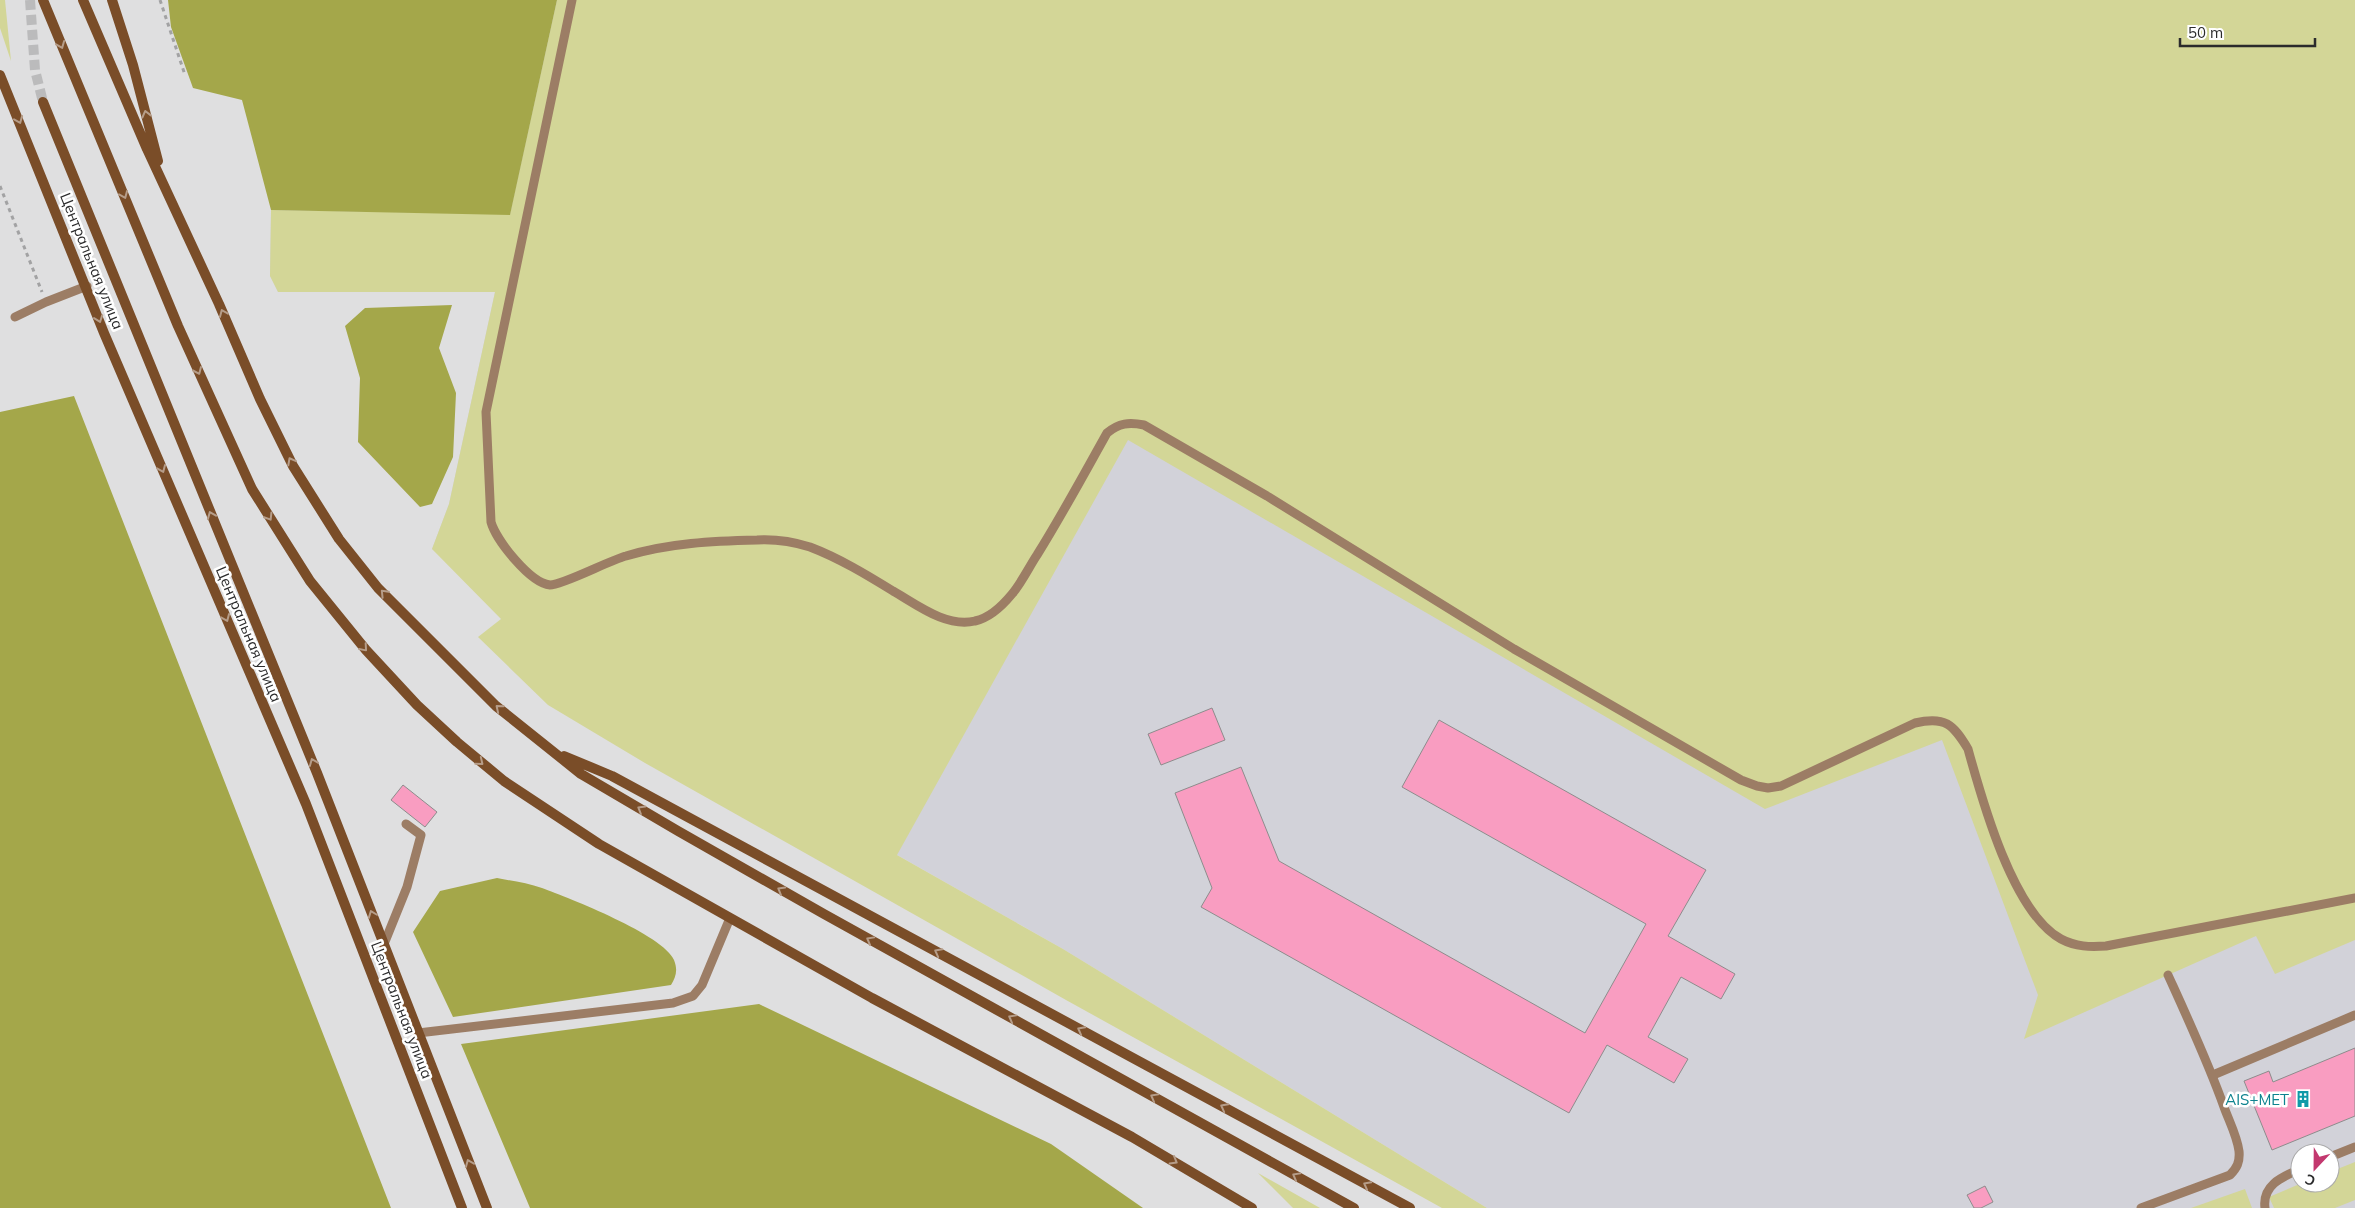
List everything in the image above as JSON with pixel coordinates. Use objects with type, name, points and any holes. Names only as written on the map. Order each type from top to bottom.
[{"type":"main road","points":[[43,0],[178,326],[230,445],[252,489],[310,581],[366,650],[417,705],[490,770],[538,805],[583,834],[872,998],[1132,1137],[1252,1208]]},
{"type":"main road","points":[[84,0],[147,149],[162,178],[260,399],[293,466],[340,539],[378,588],[496,706],[581,774],[824,914],[1354,1208]]},
{"type":"main road","points":[[112,0],[133,65],[162,178]]},
{"type":"main road","name":"Центральная улица","points":[[0,75],[104,333],[306,804],[462,1208]]},
{"type":"main road","name":"Центральная улица","points":[[43,102],[317,773],[487,1208]]},
{"type":"main road","points":[[550,750],[629,785],[1410,1208]]},
{"type":"lane","points":[[572,0],[485,424],[493,529],[498,539],[530,575],[540,582],[553,585],[624,556],[653,548],[704,542],[763,539],[786,541],[809,547],[828,555],[930,613],[951,620],[976,621],[1000,607],[1013,593],[1048,538],[1107,433],[1115,426],[1124,423],[1144,425],[1267,496],[1514,649],[1741,780],[1757,786],[1768,788],[1796,780],[1915,723],[1931,719],[1941,720],[1959,734],[1968,749],[2002,853],[2023,897],[2050,931],[2061,939],[2075,945],[2088,947],[2106,946],[2355,898]]},
{"type":"lane","points":[[15,317],[86,286]]},
{"type":"lane","points":[[384,944],[407,887],[421,834],[406,824]]},
{"type":"lane","points":[[418,1033],[673,1003],[692,996],[702,986],[730,918]]},
{"type":"lane","points":[[2141,1208],[2230,1175],[2236,1169],[2239,1152],[2213,1075],[2168,975]]},
{"type":"lane","points":[[2213,1075],[2355,1015]]},
{"type":"lane","points":[[2340,1153],[2355,1147]]},
{"type":"lane","points":[[2265,1208],[2264,1201],[2270,1186],[2280,1177],[2290,1173]]},
{"type":"path","points":[[160,0],[185,75]]},
{"type":"path","points":[[0,186],[46,302]]},
{"type":"shaded area","points":[[168,0],[557,0],[510,215],[271,210],[242,100],[193,88],[171,27]]},
{"type":"shaded area","points":[[557,0],[2355,0],[2355,1208],[1487,1208],[1063,949],[714,751],[432,549],[449,504],[495,292],[278,292],[270,276],[271,210],[510,214]]},
{"type":"shaded area","points":[[452,305],[439,348],[456,393],[453,457],[432,504],[420,507],[358,442],[360,378],[345,326],[365,308]]},
{"type":"shaded area","points":[[74,396],[391,1208],[0,1208],[0,412]]},
{"type":"shaded area","points":[[497,878],[531,885],[555,893],[614,918],[653,940],[667,950],[674,960],[676,973],[671,985],[453,1017],[413,932],[440,891]]},
{"type":"shaded area","points":[[759,1004],[1051,1144],[1143,1208],[530,1208],[461,1044]]},
{"type":"green space","points":[[0,0],[5,0],[11,61],[0,28]]},
{"type":"green space","points":[[557,0],[2355,0],[2355,940],[2275,974],[2256,936],[2024,1039],[2038,995],[1942,740],[1765,809],[1128,440],[897,855],[1063,949],[1487,1208],[1442,1208],[1066,1000],[645,763],[548,705],[478,637],[501,619],[432,549],[449,504],[495,292],[278,292],[270,276],[271,210],[510,214]]},
{"type":"green space","points":[[2355,1162],[2355,1200],[2335,1208],[2274,1208],[2269,1197],[2290,1188],[2290,1193],[2340,1193],[2340,1168]]},
{"type":"green space","points":[[1258,1173],[1320,1208],[1293,1208]]},
{"type":"green space","points":[[2245,1189],[2252,1208],[2191,1208]]},
{"type":"building","points":[[1212,708],[1225,740],[1161,765],[1148,734]]},
{"type":"building","points":[[1439,720],[1706,870],[1668,936],[1735,974],[1721,999],[1681,977],[1648,1037],[1688,1059],[1674,1083],[1607,1045],[1569,1113],[1201,907],[1212,888],[1175,793],[1241,767],[1279,861],[1585,1033],[1646,924],[1402,787]]},
{"type":"building","points":[[403,785],[437,812],[425,827],[391,800]]},
{"type":"building","name":"AIS+MET","points":[[2355,1048],[2355,1116],[2272,1150],[2244,1081],[2269,1071],[2273,1082]]},
{"type":"building","points":[[1985,1186],[1993,1202],[1981,1208],[1974,1208],[1967,1195]]},
{"type":"tunnel","points":[[30,0],[35,70],[43,102]]},
{"type":"place","name":"AIS+MET","points":[[2303,1099]]}]
